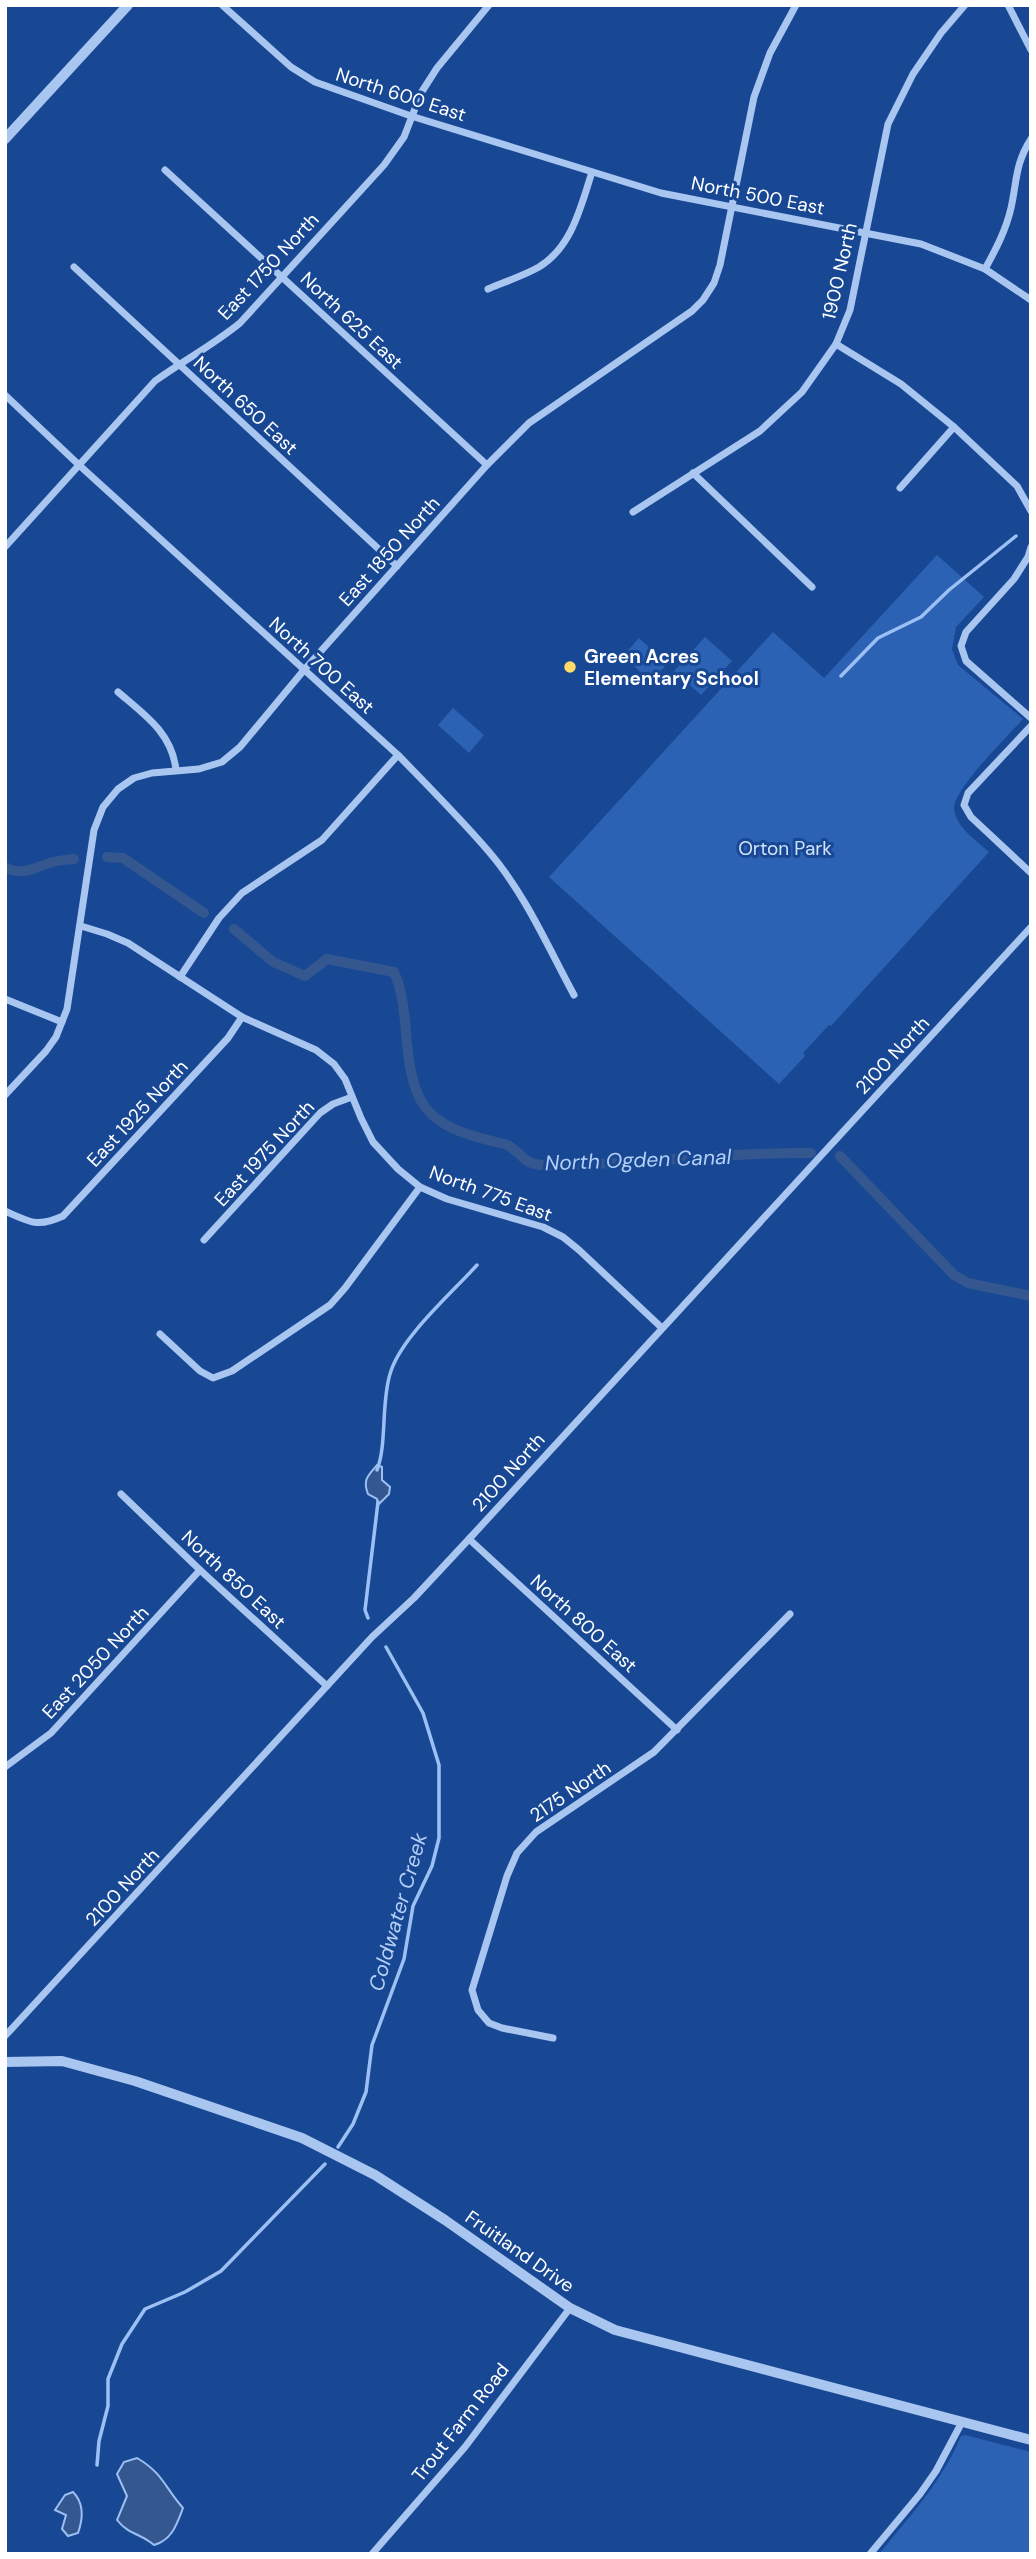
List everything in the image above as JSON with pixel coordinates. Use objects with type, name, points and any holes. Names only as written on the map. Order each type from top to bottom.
[{"type":"street","points":[[5,139],[128,5]]},
{"type":"street","name":"North 600 East","points":[[222,5],[290,66],[315,82],[411,116],[592,172]]},
{"type":"street","name":"East 1750 North","points":[[5,547],[155,381],[178,364],[214,344],[240,323],[384,165],[404,137],[421,93],[437,68],[489,5]]},
{"type":"street","name":"East 1850 North","points":[[5,1095],[46,1051],[62,1023],[71,995],[94,830],[103,807],[118,789],[134,778],[152,773],[200,769],[222,762],[240,747],[304,670],[487,465],[529,423],[673,325],[703,300],[714,284],[720,265],[754,97],[770,53],[796,5]]},
{"type":"street","name":"1900 North","points":[[633,512],[760,431],[802,392],[836,344],[849,310],[888,124],[913,74],[941,33],[965,5]]},
{"type":"street","points":[[1008,5],[1031,50]]},
{"type":"street","points":[[985,269],[1005,229],[1012,206],[1020,157],[1031,139]]},
{"type":"street","name":"North 625 East","points":[[165,170],[487,465]]},
{"type":"street","points":[[488,289],[539,267],[558,251],[574,226],[592,172]]},
{"type":"street","name":"North 500 East","points":[[592,172],[661,193],[921,244],[985,269],[1031,300]]},
{"type":"street","name":"North 650 East","points":[[74,267],[397,566]]},
{"type":"street","points":[[836,344],[901,384],[954,427],[1017,486],[1031,511]]},
{"type":"street","name":"North 700 East","points":[[5,395],[398,755],[491,853],[513,885],[574,995]]},
{"type":"street","points":[[900,488],[954,427]]},
{"type":"street","points":[[693,473],[812,587]]},
{"type":"street","points":[[1031,547],[1014,579],[966,632],[961,646],[966,661],[1031,718]]},
{"type":"street","points":[[118,692],[164,735],[173,751],[176,770]]},
{"type":"street","points":[[1031,726],[968,793],[964,805],[971,817],[1031,873]]},
{"type":"street","points":[[180,976],[230,904],[322,841],[398,755]]},
{"type":"street","name":"North 775 East","points":[[81,926],[107,933],[128,943],[242,1017],[316,1050],[334,1063],[345,1079],[373,1142],[398,1169],[420,1186],[447,1199],[543,1227],[563,1237],[662,1328]]},
{"type":"street","name":"2100 North","points":[[5,2036],[327,1686],[469,1539],[1031,927]]},
{"type":"street","points":[[5,999],[62,1023]]},
{"type":"street","name":"East 1925 North","points":[[5,1211],[35,1224],[49,1223],[63,1216],[228,1038],[242,1017]]},
{"type":"street","name":"East 1975 North","points":[[204,1240],[320,1113],[332,1104],[352,1097]]},
{"type":"street","points":[[160,1334],[200,1371],[214,1378],[232,1371],[330,1304],[345,1288],[420,1186]]},
{"type":"street","name":"North 850 East","points":[[121,1494],[327,1686]]},
{"type":"street","name":"North 800 East","points":[[469,1539],[677,1730]]},
{"type":"street","name":"East 2050 North","points":[[5,1767],[51,1733],[200,1570]]},
{"type":"street","name":"2175 North","points":[[553,2038],[489,2023],[478,2010],[472,1990],[507,1876],[517,1853],[536,1832],[654,1752],[790,1614]]},
{"type":"street","name":"Fruitland Drive","points":[[5,2062],[62,2061],[135,2081],[302,2138],[385,2181],[570,2308],[615,2330],[1031,2440]]},
{"type":"street","name":"Trout Farm Road","points":[[372,2554],[465,2446],[570,2308]]},
{"type":"street","points":[[870,2554],[920,2494],[936,2471],[962,2422]]},
{"type":"green space","name":"Orton Park","points":[[937,555],[984,597],[956,627],[952,649],[958,665],[1023,719],[971,777],[956,801],[954,810],[959,823],[989,852],[831,1026],[829,1025],[803,1053],[805,1056],[779,1084],[549,877],[773,632],[824,678]]},
{"type":"green space","points":[[705,637],[732,661],[701,695],[674,671]]},
{"type":"green space","points":[[639,638],[667,664],[651,682],[623,656]]},
{"type":"green space","points":[[453,708],[484,735],[469,753],[438,725]]},
{"type":"green space","points":[[961,2436],[1031,2452],[1031,2554],[879,2554],[925,2498],[945,2468]]},
{"type":"shaded area","points":[[377,1465],[382,1467],[382,1480],[390,1487],[389,1494],[378,1505],[377,1499],[368,1494],[366,1485],[367,1478]]},
{"type":"shaded area","points":[[137,2458],[158,2475],[183,2508],[170,2535],[154,2545],[126,2529],[117,2520],[127,2496],[117,2474],[124,2462]]},
{"type":"shaded area","points":[[73,2492],[81,2506],[82,2517],[78,2533],[68,2536],[62,2529],[66,2515],[55,2510],[65,2495]]},
{"type":"waterway","name":"Coldwater Creek","points":[[841,676],[878,638],[921,617],[949,590],[1016,536]]},
{"type":"waterway","name":"North Ogden Canal","points":[[107,857],[123,858],[204,913]]},
{"type":"waterway","name":"North Ogden Canal","points":[[5,867],[22,871],[74,859]]},
{"type":"waterway","name":"North Ogden Canal","points":[[234,929],[273,962],[305,976],[327,959],[394,972],[403,1002],[413,1082],[426,1108],[444,1124],[508,1146],[531,1163],[572,1165],[811,1153]]},
{"type":"waterway","name":"North Ogden Canal","points":[[840,1156],[954,1275],[968,1283],[1031,1296]]},
{"type":"waterway","name":"Coldwater Creek","points":[[377,1470],[382,1449],[387,1385],[396,1360],[415,1331],[477,1265]]},
{"type":"waterway","name":"Coldwater Creek","points":[[368,1618],[365,1610],[378,1502]]},
{"type":"waterway","name":"Coldwater Creek","points":[[338,2147],[353,2124],[366,2092],[372,2045],[404,1959],[413,1906],[432,1866],[439,1838],[439,1765],[423,1713],[386,1647]]},
{"type":"waterway","name":"Coldwater Creek","points":[[97,2465],[99,2441],[108,2406],[108,2379],[122,2344],[145,2309],[185,2292],[221,2271],[325,2164]]},
{"type":"place","name":"Green Acres Elementary School","points":[[570,667]]}]
